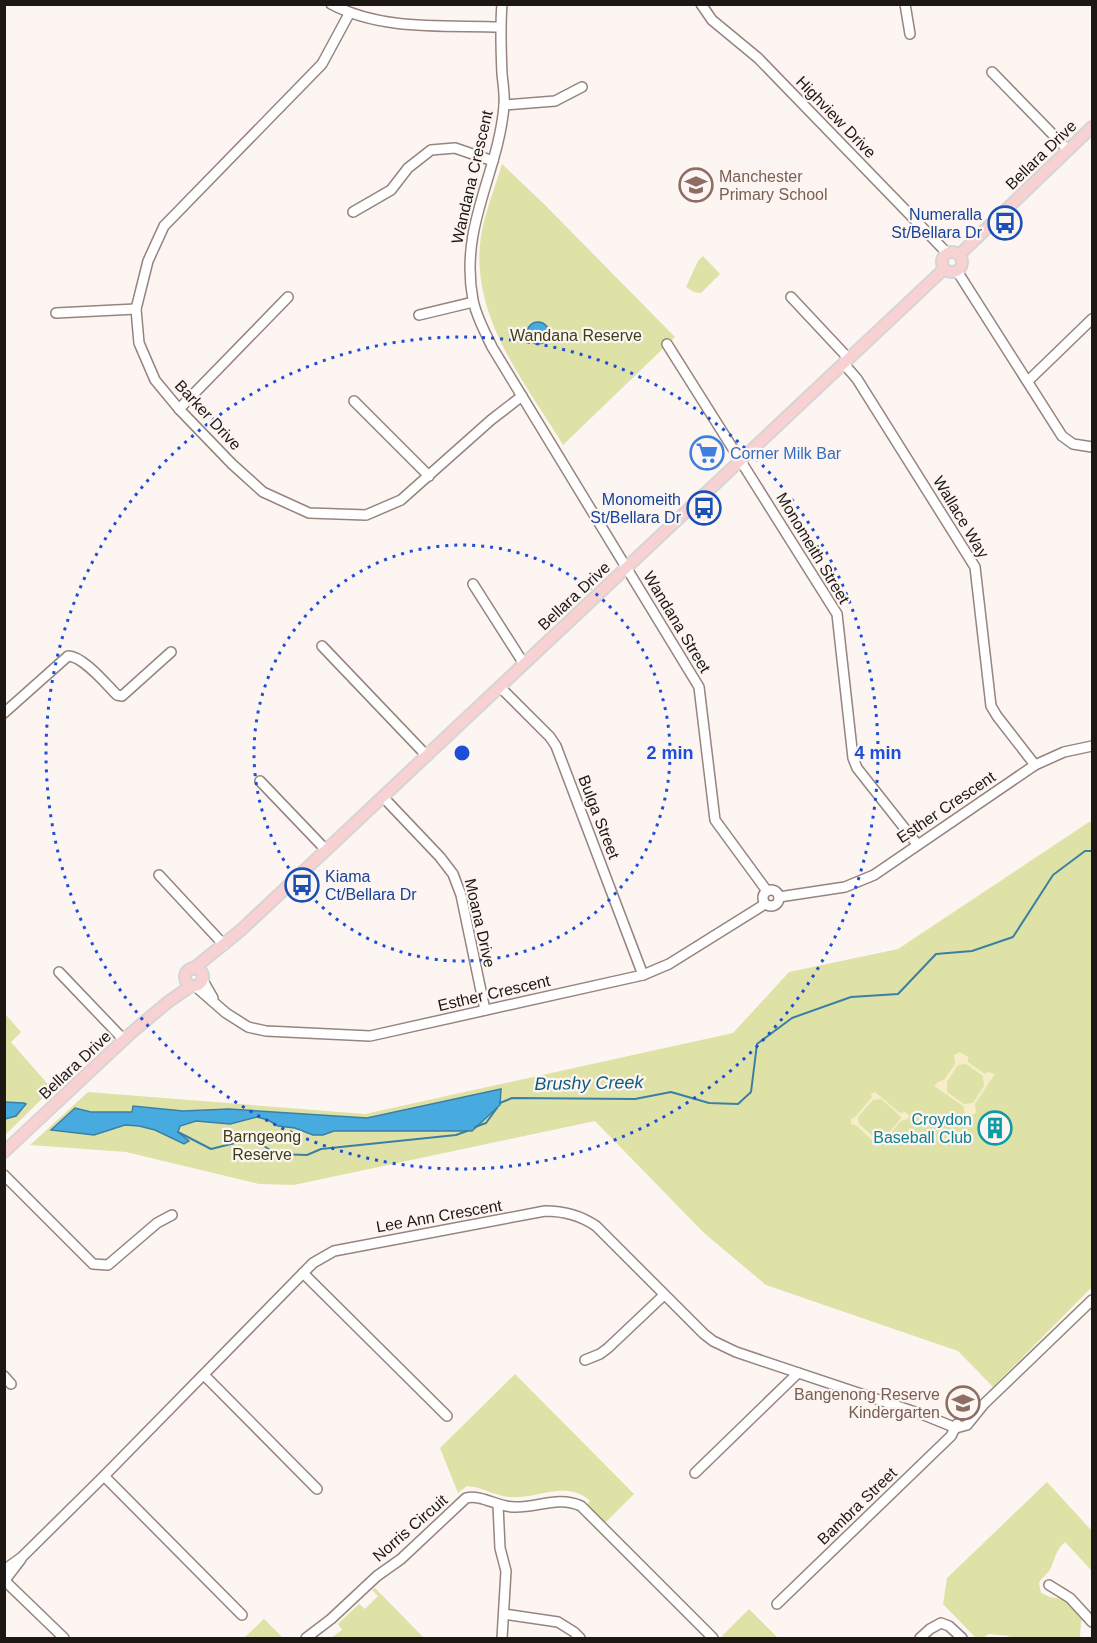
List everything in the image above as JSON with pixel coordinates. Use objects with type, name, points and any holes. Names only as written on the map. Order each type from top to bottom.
[{"type":"main road","name":"Bellara Drive","points":[[959,255],[1092,127]]},
{"type":"main road","points":[[947,253],[959,255],[962,264],[957,271],[944,269],[942,260],[947,253]]},
{"type":"main road","name":"Bellara Drive","points":[[4,1152],[123,1040],[195,979],[224,945],[944,269]]},
{"type":"street","points":[[332,4],[350,14],[375,21],[500,27]]},
{"type":"street","name":"Wandana Crescent","points":[[502,4],[500,27],[504,105],[493,161],[471,238],[473,302],[492,347],[626,568]]},
{"type":"street","name":"Highview Drive","points":[[701,4],[712,20],[758,58],[947,253]]},
{"type":"street","points":[[905,4],[910,34]]},
{"type":"street","name":"Barker Drive","points":[[350,14],[322,64],[164,226],[148,261],[136,309],[140,343],[155,380],[179,409],[232,464],[263,492],[309,513],[366,514],[401,501],[491,420],[522,396]]},
{"type":"street","points":[[992,72],[1068,150]]},
{"type":"street","points":[[504,105],[555,100],[582,87]]},
{"type":"street","points":[[353,212],[391,190],[408,168],[431,150],[455,148],[493,161]]},
{"type":"street","points":[[957,271],[1062,436],[1073,444],[1092,447]]},
{"type":"street","points":[[179,409],[288,297]]},
{"type":"street","name":"Wallace Way","points":[[791,297],[846,361],[975,567],[991,706],[1035,765]]},
{"type":"street","points":[[419,315],[473,302]]},
{"type":"street","points":[[56,313],[136,309]]},
{"type":"street","points":[[1028,381],[1092,319]]},
{"type":"street","name":"Monomeith Street","points":[[667,344],[837,614],[853,758],[857,768],[917,844]]},
{"type":"street","points":[[354,401],[429,476]]},
{"type":"street","name":"Wandana Street","points":[[626,568],[699,687],[715,820],[767,891]]},
{"type":"street","points":[[473,584],[524,664]]},
{"type":"street","points":[[322,646],[427,756]]},
{"type":"street","points":[[4,712],[68,656],[83,662],[117,695],[122,696],[171,652]]},
{"type":"street","name":"Bulga Street","points":[[500,687],[550,737],[556,746],[643,975]]},
{"type":"street","name":"Esther Crescent","points":[[779,897],[845,887],[874,875],[1035,765],[1064,752],[1092,746]]},
{"type":"street","points":[[260,781],[326,850]]},
{"type":"street","name":"Moana Drive","points":[[383,797],[440,857],[453,874],[460,895],[484,1010]]},
{"type":"street","points":[[159,875],[224,945]]},
{"type":"street","points":[[767,891],[775,891],[779,902],[770,906],[765,904],[763,897],[767,891]]},
{"type":"street","name":"Esther Crescent","points":[[195,979],[217,1005],[239,1022],[257,1029],[370,1035],[643,975],[669,964],[765,904]]},
{"type":"street","points":[[59,972],[123,1040]]},
{"type":"street","points":[[4,1175],[93,1264],[108,1265],[157,1223],[172,1215]]},
{"type":"street","name":"Lee Ann Crescent","points":[[4,1570],[22,1557],[320,1258],[334,1251],[555,1211],[579,1216],[596,1226],[713,1341],[736,1352],[957,1425]]},
{"type":"street","points":[[303,1273],[447,1416]]},
{"type":"street","points":[[585,1360],[608,1348],[664,1295]]},
{"type":"street","name":"Bambra Street","points":[[777,1604],[951,1437],[957,1425],[967,1425],[984,1404],[1092,1300]]},
{"type":"street","points":[[695,1473],[798,1373]]},
{"type":"street","points":[[204,1375],[317,1489]]},
{"type":"street","points":[[104,1476],[242,1615]]},
{"type":"street","name":"Norris Circuit","points":[[308,1638],[331,1620],[377,1576],[400,1559],[466,1498],[477,1497],[500,1506],[525,1507],[566,1501],[581,1506],[713,1638]]},
{"type":"street","points":[[500,1506],[500,1548],[506,1571],[502,1638]]},
{"type":"street","name":"Lee Ann Crescent","points":[[5,1580],[22,1557]]},
{"type":"street","points":[[5,1580],[64,1638]]},
{"type":"street","points":[[1049,1585],[1070,1598],[1092,1622]]},
{"type":"street","points":[[503,1618],[558,1622],[580,1638]]},
{"type":"street","points":[[920,1638],[941,1623],[949,1626],[962,1638]]},
{"type":"green space","name":"Wandana Reserve","points":[[502,164],[675,337],[563,445],[505,350],[493,325],[485,299],[480,272],[481,234]]},
{"type":"green space","points":[[703,256],[720,274],[701,293],[694,292],[686,287],[698,261]]},
{"type":"green space","name":"Barngeong Reserve","points":[[1092,822],[1092,1287],[993,1387],[958,1351],[766,1285],[704,1233],[595,1121],[294,1185],[259,1184],[126,1152],[30,1145],[88,1092],[365,1114],[733,1033],[789,972],[898,949]]},
{"type":"green space","points":[[5,1014],[21,1032],[11,1042],[52,1089],[5,1135]]},
{"type":"green space","points":[[515,1374],[634,1494],[605,1523],[586,1505],[590,1501],[571,1492],[508,1497],[467,1486],[458,1493],[440,1448]]},
{"type":"green space","points":[[1047,1482],[1092,1531],[1092,1571],[1065,1542],[1058,1551],[1050,1570],[1039,1583],[1041,1593],[1063,1599],[1084,1618],[1081,1622],[1080,1638],[1011,1638],[989,1634],[983,1638],[976,1638],[943,1604],[947,1578]]},
{"type":"green space","points":[[375,1588],[424,1638],[331,1638],[342,1630],[338,1624],[359,1604],[365,1609],[378,1596],[372,1590]]},
{"type":"green space","points":[[749,1609],[778,1638],[724,1638],[722,1636]]},
{"type":"green space","points":[[264,1619],[283,1638],[244,1638]]},
{"type":"sand","points":[[960,1052],[968,1057],[968,1062],[985,1074],[988,1072],[995,1074],[975,1104],[976,1113],[971,1116],[965,1114],[963,1106],[934,1086],[944,1080],[955,1064],[954,1055]],"holes":[[[966,1064],[983,1076],[984,1086],[973,1103],[964,1104],[947,1092],[947,1082],[958,1065]]]},
{"type":"sand","points":[[875,1092],[900,1113],[905,1112],[909,1115],[908,1119],[901,1121],[880,1146],[857,1126],[851,1124],[851,1119],[872,1097],[871,1094]],"holes":[[[881,1099],[901,1118],[884,1139],[876,1139],[859,1124],[858,1117],[873,1100]]]},
{"type":"water","points":[[538,322],[546,325],[549,333],[546,341],[538,344],[530,341],[527,333],[530,325]]},
{"type":"water","points":[[501,1089],[500,1105],[472,1131],[334,1131],[323,1135],[313,1135],[295,1128],[278,1126],[257,1117],[230,1124],[196,1121],[180,1126],[178,1132],[189,1141],[184,1144],[155,1130],[139,1126],[125,1125],[94,1135],[51,1130],[75,1108],[91,1112],[132,1112],[133,1106],[183,1111],[229,1109],[367,1118]]},
{"type":"water","points":[[4,1102],[26,1104],[16,1116],[5,1119]]},
{"type":"waterway","name":"Brushy Creek","points":[[500,1103],[512,1098],[635,1099],[671,1092],[709,1103],[738,1104],[751,1092],[757,1044],[792,1018],[851,997],[898,994],[936,954],[972,951],[1013,937],[1053,875],[1085,851],[1092,851]]},
{"type":"waterway","name":"Brushy Creek","points":[[475,1127],[486,1123],[497,1108]]},
{"type":"waterway","name":"Brushy Creek","points":[[178,1132],[211,1149],[243,1141],[261,1144],[276,1154],[307,1155],[321,1149],[456,1135],[467,1131]]},
{"type":"place","name":"Manchester Primary School","points":[[696,185]]},
{"type":"place","name":"Numeralla St/Bellara Dr","points":[[1005,223]]},
{"type":"place","name":"Corner Milk Bar","points":[[707,453]]},
{"type":"place","name":"Monomeith St/Bellara Dr","points":[[704,508]]},
{"type":"place","name":"Kiama Ct/Bellara Dr","points":[[302,885]]},
{"type":"place","name":"Croydon Baseball Club","points":[[995,1128]]},
{"type":"place","name":"Bangenong Reserve Kindergarten","points":[[963,1403]]}]
